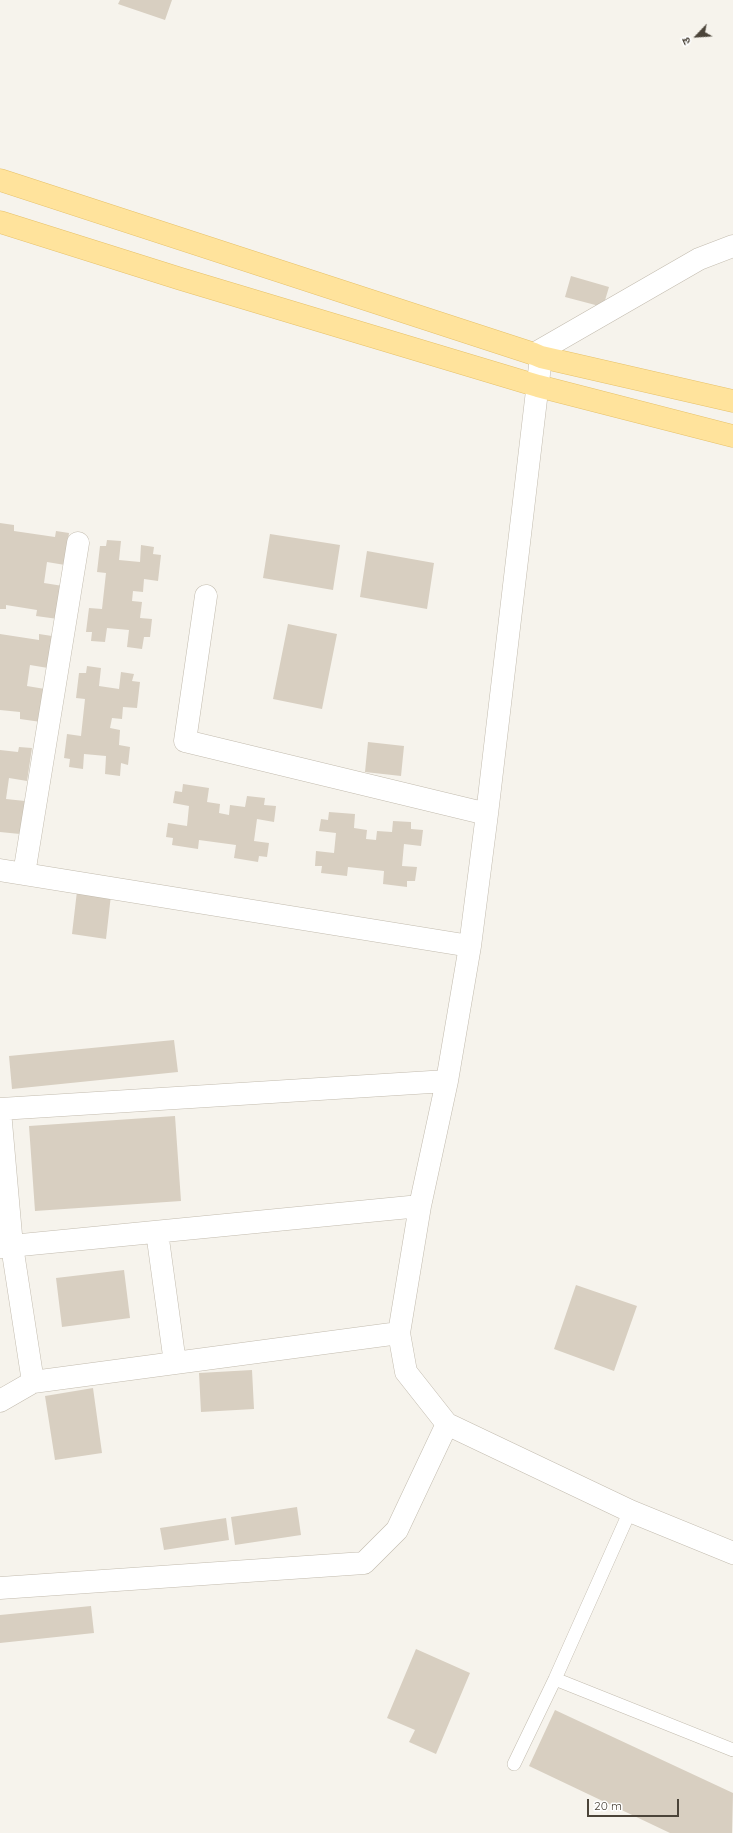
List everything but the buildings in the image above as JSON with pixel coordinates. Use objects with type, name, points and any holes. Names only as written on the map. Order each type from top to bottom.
[{"type":"main road","points":[[0,180],[537,356],[733,402]]},
{"type":"main road","points":[[0,222],[180,279],[538,386],[733,436]]},
{"type":"street","points":[[733,246],[699,259],[537,356],[538,386],[470,946],[447,1081],[420,1206],[399,1333],[406,1372],[447,1424],[630,1511],[733,1553]]},
{"type":"street","points":[[24,874],[78,543]]},
{"type":"street","points":[[206,596],[185,741],[487,814]]},
{"type":"street","points":[[0,870],[470,946]]},
{"type":"street","points":[[33,1382],[6,1246],[0,1110],[447,1081]]},
{"type":"street","points":[[6,1246],[420,1206]]},
{"type":"street","points":[[157,1232],[175,1363]]},
{"type":"street","points":[[0,1401],[33,1382],[399,1333]]},
{"type":"street","points":[[0,1588],[364,1563],[397,1530],[447,1424]]},
{"type":"lane","points":[[514,1764],[555,1679],[630,1511]]},
{"type":"lane","points":[[555,1679],[733,1750]]}]
